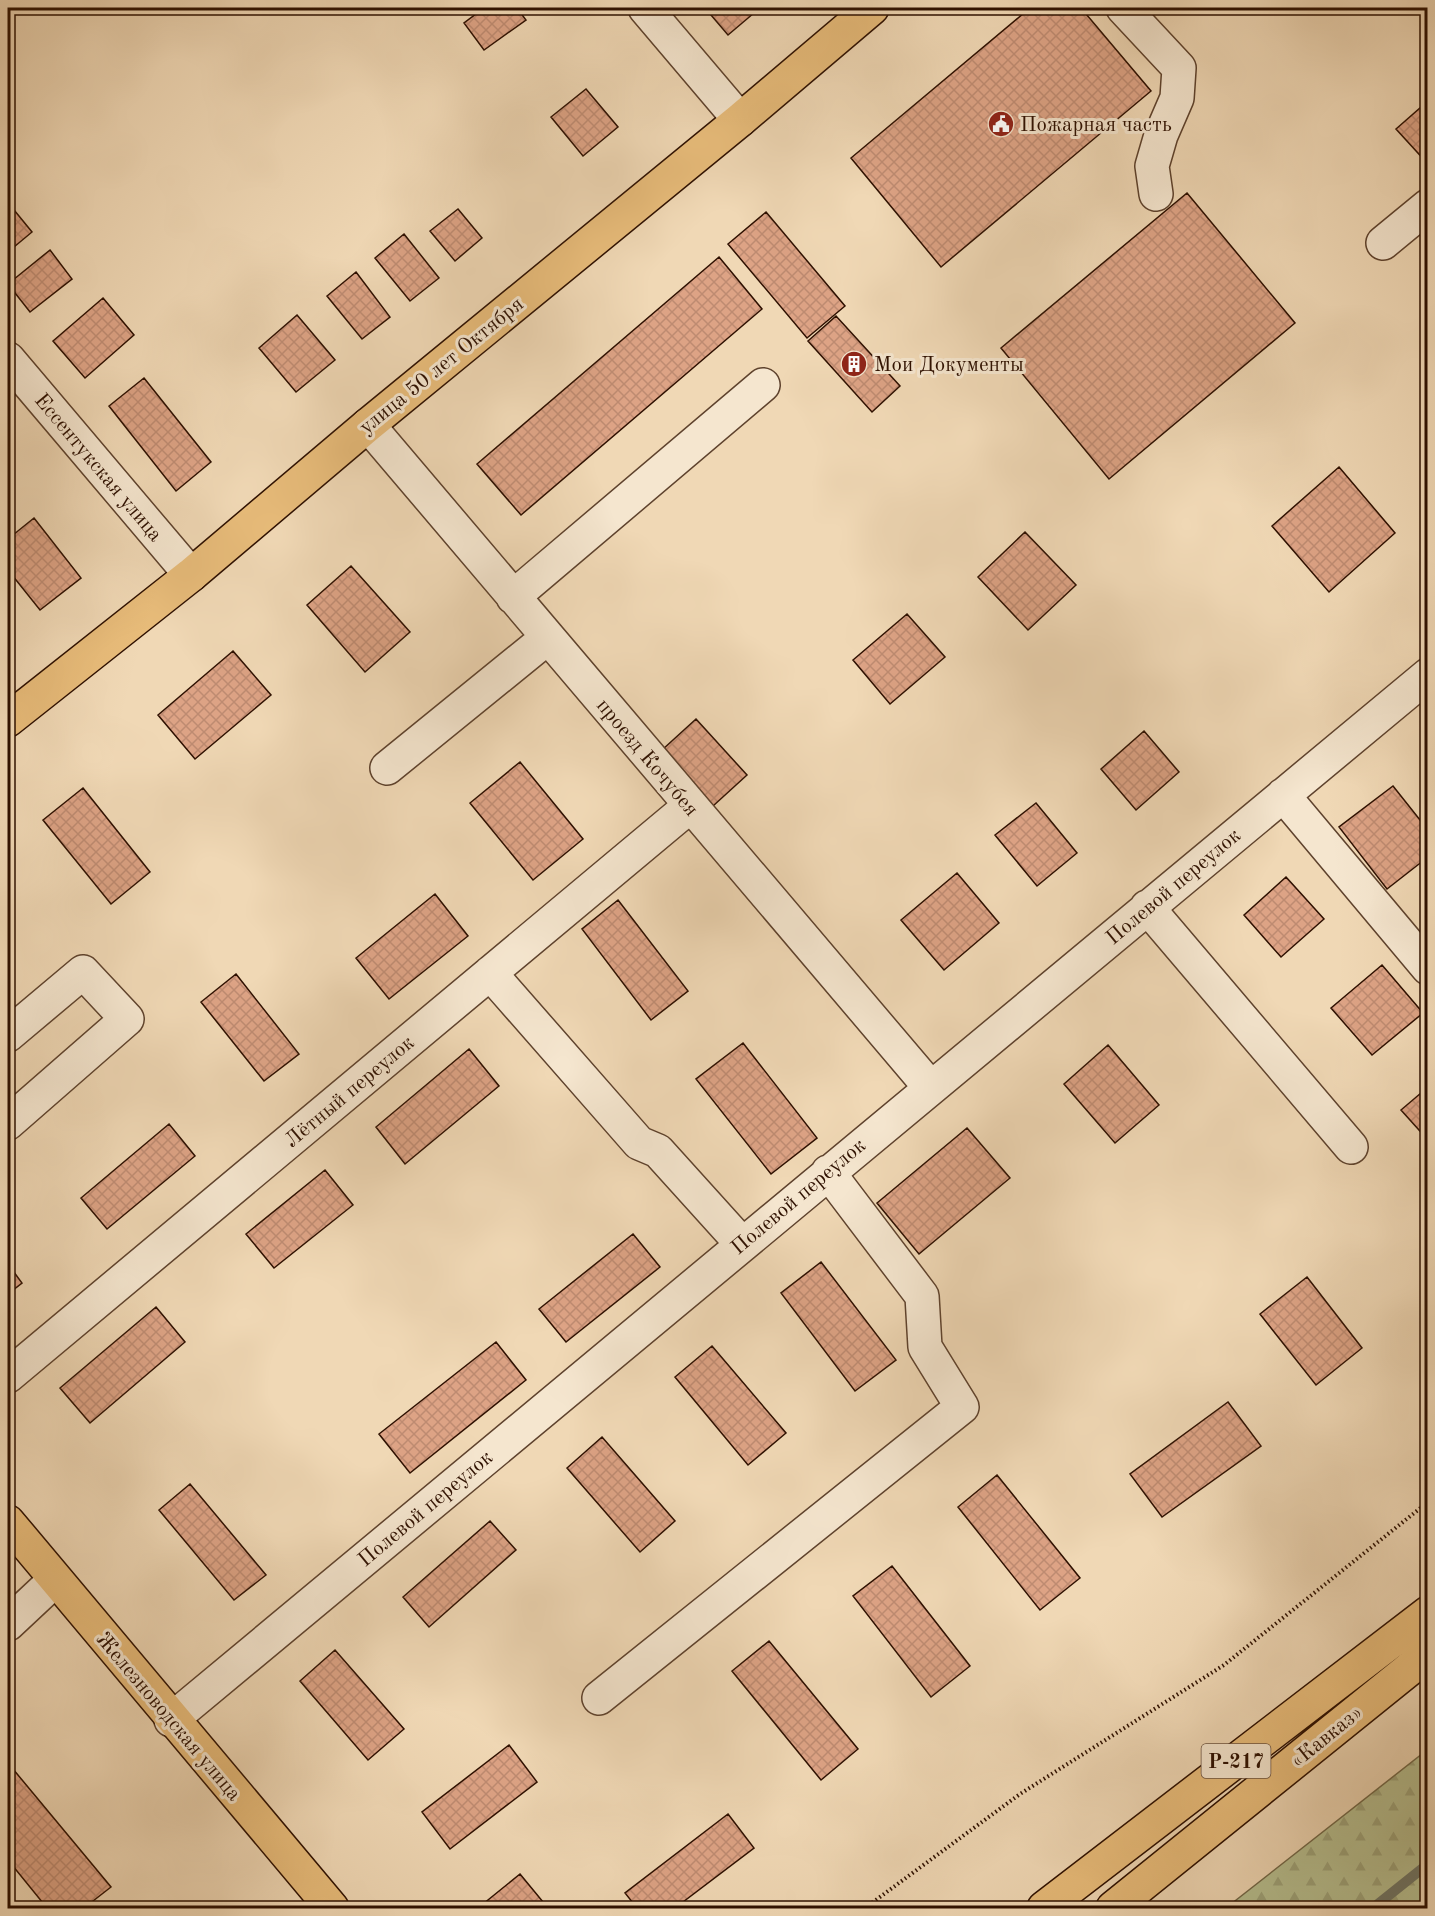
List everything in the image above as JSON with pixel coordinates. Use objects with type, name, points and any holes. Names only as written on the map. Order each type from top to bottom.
[{"type":"main road","name":"улица 50 лет Октября","points":[[8,720],[191,575],[368,425],[740,120],[872,8]]},
{"type":"main road","name":"Железноводская улица","points":[[8,1522],[171,1720],[332,1908]]},
{"type":"main road","name":"Р-217","points":[[1044,1908],[1428,1613]]},
{"type":"main road","name":"«Кавказ»","points":[[1113,1908],[1428,1654]]},
{"type":"street","points":[[645,8],[740,120]]},
{"type":"street","points":[[1123,8],[1179,68],[1177,98],[1161,135],[1152,166],[1156,194]]},
{"type":"street","points":[[1383,243],[1428,207]]},
{"type":"street","name":"Ессентукская улица","points":[[8,359],[191,575]]},
{"type":"street","points":[[513,597],[763,385]]},
{"type":"street","name":"проезд Кочубея","points":[[368,425],[930,1087]]},
{"type":"street","points":[[387,768],[547,638]]},
{"type":"street","name":"Полевой переулок","points":[[171,1720],[1428,675]]},
{"type":"street","points":[[1283,795],[1428,968]]},
{"type":"street","name":"Лётный переулок","points":[[8,1376],[690,806]]},
{"type":"street","points":[[1147,907],[1351,1147]]},
{"type":"street","points":[[8,1035],[82,972],[127,1019],[8,1123]]},
{"type":"street","points":[[490,973],[639,1143],[658,1152],[742,1244]]},
{"type":"street","points":[[599,1698],[962,1407],[925,1347],[922,1296],[828,1172]]},
{"type":"street","points":[[8,1624],[55,1580]]},
{"type":"path","points":[[865,1908],[1020,1794],[1224,1665],[1428,1502]]},
{"type":"green space","points":[[1427,1750],[1427,1908],[1226,1908]]},
{"type":"building","points":[[484,8],[517,8],[526,20],[484,50],[464,23]]},
{"type":"building","points":[[705,8],[750,8],[754,13],[728,35]]},
{"type":"building","name":"Пожарная часть","points":[[1030,8],[1081,8],[1151,91],[941,267],[851,158]]},
{"type":"building","points":[[586,89],[618,127],[583,156],[551,117]]},
{"type":"building","points":[[1428,101],[1428,164],[1396,129]]},
{"type":"building","points":[[1187,193],[1295,323],[1109,479],[1001,348]]},
{"type":"building","points":[[10,205],[32,232],[8,252],[8,206]]},
{"type":"building","points":[[458,209],[482,238],[455,261],[430,231]]},
{"type":"building","points":[[766,212],[845,306],[807,338],[728,244]]},
{"type":"building","points":[[404,234],[439,278],[410,301],[375,258]]},
{"type":"building","points":[[50,250],[72,279],[30,312],[8,284]]},
{"type":"building","points":[[719,257],[762,309],[521,515],[477,464]]},
{"type":"building","points":[[356,272],[390,317],[362,339],[327,296]]},
{"type":"building","points":[[103,298],[134,335],[85,378],[53,341]]},
{"type":"building","points":[[297,315],[335,360],[296,392],[259,348]]},
{"type":"building","name":"Мои Документы","points":[[836,316],[900,386],[872,412],[808,341]]},
{"type":"building","points":[[144,378],[211,462],[176,491],[109,406]]},
{"type":"building","points":[[1339,467],[1395,533],[1329,592],[1272,526]]},
{"type":"building","points":[[34,518],[81,578],[40,610],[8,570],[8,539]]},
{"type":"building","points":[[1025,532],[1076,585],[1028,630],[978,577]]},
{"type":"building","points":[[351,566],[410,632],[365,672],[307,605]]},
{"type":"building","points":[[907,614],[945,657],[890,704],[853,660]]},
{"type":"building","points":[[233,651],[271,695],[195,759],[158,715]]},
{"type":"building","points":[[696,719],[747,775],[713,806],[662,750]]},
{"type":"building","points":[[1144,731],[1179,772],[1136,810],[1101,769]]},
{"type":"building","points":[[520,762],[583,839],[533,880],[470,803]]},
{"type":"building","points":[[1393,786],[1428,830],[1428,857],[1387,889],[1339,827]]},
{"type":"building","points":[[83,788],[150,872],[111,904],[43,820]]},
{"type":"building","points":[[1036,803],[1077,853],[1037,886],[995,835]]},
{"type":"building","points":[[957,873],[999,923],[944,970],[901,920]]},
{"type":"building","points":[[1286,877],[1324,919],[1281,957],[1244,915]]},
{"type":"building","points":[[435,894],[468,936],[389,999],[356,958]]},
{"type":"building","points":[[618,900],[688,991],[651,1020],[582,929]]},
{"type":"building","points":[[1382,965],[1423,1013],[1372,1055],[1331,1008]]},
{"type":"building","points":[[236,974],[299,1054],[264,1081],[201,1002]]},
{"type":"building","points":[[743,1043],[817,1138],[771,1174],[696,1079]]},
{"type":"building","points":[[1108,1045],[1159,1105],[1115,1143],[1064,1084]]},
{"type":"building","points":[[469,1049],[499,1086],[405,1164],[376,1127]]},
{"type":"building","points":[[1428,1087],[1428,1140],[1401,1110]]},
{"type":"building","points":[[169,1124],[195,1156],[107,1229],[81,1198]]},
{"type":"building","points":[[967,1128],[1010,1178],[919,1254],[877,1203]]},
{"type":"building","points":[[325,1170],[353,1205],[274,1268],[246,1234]]},
{"type":"building","points":[[633,1234],[660,1267],[566,1342],[539,1309]]},
{"type":"building","points":[[821,1262],[896,1360],[855,1391],[781,1293]]},
{"type":"building","points":[[8,1264],[22,1283],[8,1294]]},
{"type":"building","points":[[1307,1277],[1362,1348],[1316,1385],[1260,1314]]},
{"type":"building","points":[[156,1307],[185,1342],[90,1423],[60,1388]]},
{"type":"building","points":[[496,1342],[526,1380],[410,1473],[379,1434]]},
{"type":"building","points":[[712,1346],[786,1433],[748,1465],[675,1377]]},
{"type":"building","points":[[1228,1402],[1261,1446],[1162,1517],[1130,1474]]},
{"type":"building","points":[[602,1437],[675,1521],[640,1552],[567,1468]]},
{"type":"building","points":[[997,1475],[1080,1578],[1040,1610],[958,1507]]},
{"type":"building","points":[[190,1484],[266,1575],[234,1600],[159,1510]]},
{"type":"building","points":[[490,1521],[516,1550],[429,1627],[403,1597]]},
{"type":"building","points":[[892,1566],[970,1666],[931,1697],[853,1596]]},
{"type":"building","points":[[769,1641],[858,1749],[821,1780],[732,1671]]},
{"type":"building","points":[[335,1650],[404,1729],[368,1760],[300,1681]]},
{"type":"building","points":[[509,1745],[537,1782],[450,1849],[422,1812]]},
{"type":"building","points":[[8,1763],[111,1887],[84,1908],[47,1908],[8,1860]]},
{"type":"building","points":[[728,1814],[754,1848],[675,1908],[637,1908],[625,1893]]},
{"type":"building","points":[[520,1874],[548,1908],[487,1908],[483,1904]]},
{"type":"waterway","points":[[1373,1908],[1428,1864]]},
{"type":"place","name":"Пожарная часть","points":[[1001,124]]},
{"type":"place","name":"Мои Документы","points":[[854,364]]}]
